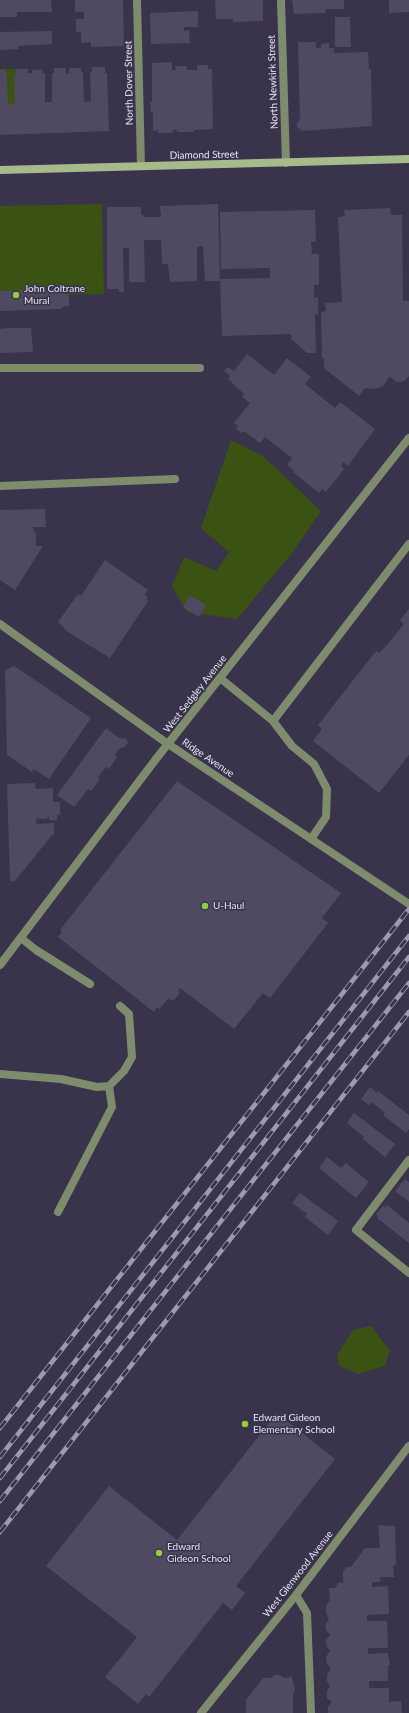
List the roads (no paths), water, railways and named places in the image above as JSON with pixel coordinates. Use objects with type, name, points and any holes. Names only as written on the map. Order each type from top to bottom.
[{"type":"main road","name":"Diamond Street","points":[[0,170],[409,159]]},
{"type":"street","name":"North Dover Street","points":[[137,0],[141,166]]},
{"type":"street","name":"North Newkirk Street","points":[[281,0],[286,162]]},
{"type":"street","points":[[0,368],[200,368]]},
{"type":"street","name":"West Sedgley Avenue","points":[[0,965],[168,744],[409,438]]},
{"type":"street","points":[[0,486],[175,478]]},
{"type":"street","points":[[273,721],[409,544]]},
{"type":"street","name":"Ridge Avenue","points":[[0,624],[168,744],[409,904]]},
{"type":"street","points":[[220,678],[273,721],[292,746],[314,764],[327,789],[326,816],[311,839]]},
{"type":"street","points":[[21,938],[36,950],[90,984]]},
{"type":"street","points":[[0,1074],[60,1079],[97,1087],[108,1086],[124,1071],[132,1057],[129,1014],[120,1006]]},
{"type":"street","points":[[58,1212],[112,1108],[108,1086]]},
{"type":"street","points":[[409,1160],[356,1230],[409,1273]]},
{"type":"street","name":"West Glenwood Avenue","points":[[201,1713],[296,1595],[409,1446]]},
{"type":"street","points":[[296,1595],[307,1613],[312,1713]]},
{"type":"railway","points":[[0,1428],[409,909]]},
{"type":"railway","points":[[0,1457],[409,936]]},
{"type":"railway","points":[[0,1478],[409,957]]},
{"type":"railway","points":[[0,1501],[409,983]]},
{"type":"railway","points":[[0,1532],[409,1012]]},
{"type":"place","name":"John Coltrane Mural","points":[[16,295]]},
{"type":"place","name":"U-Haul","points":[[205,906]]},
{"type":"place","name":"Edward Gideon Elementary School","points":[[245,1424]]},
{"type":"place","name":"Edward Gideon School","points":[[159,1553]]}]
